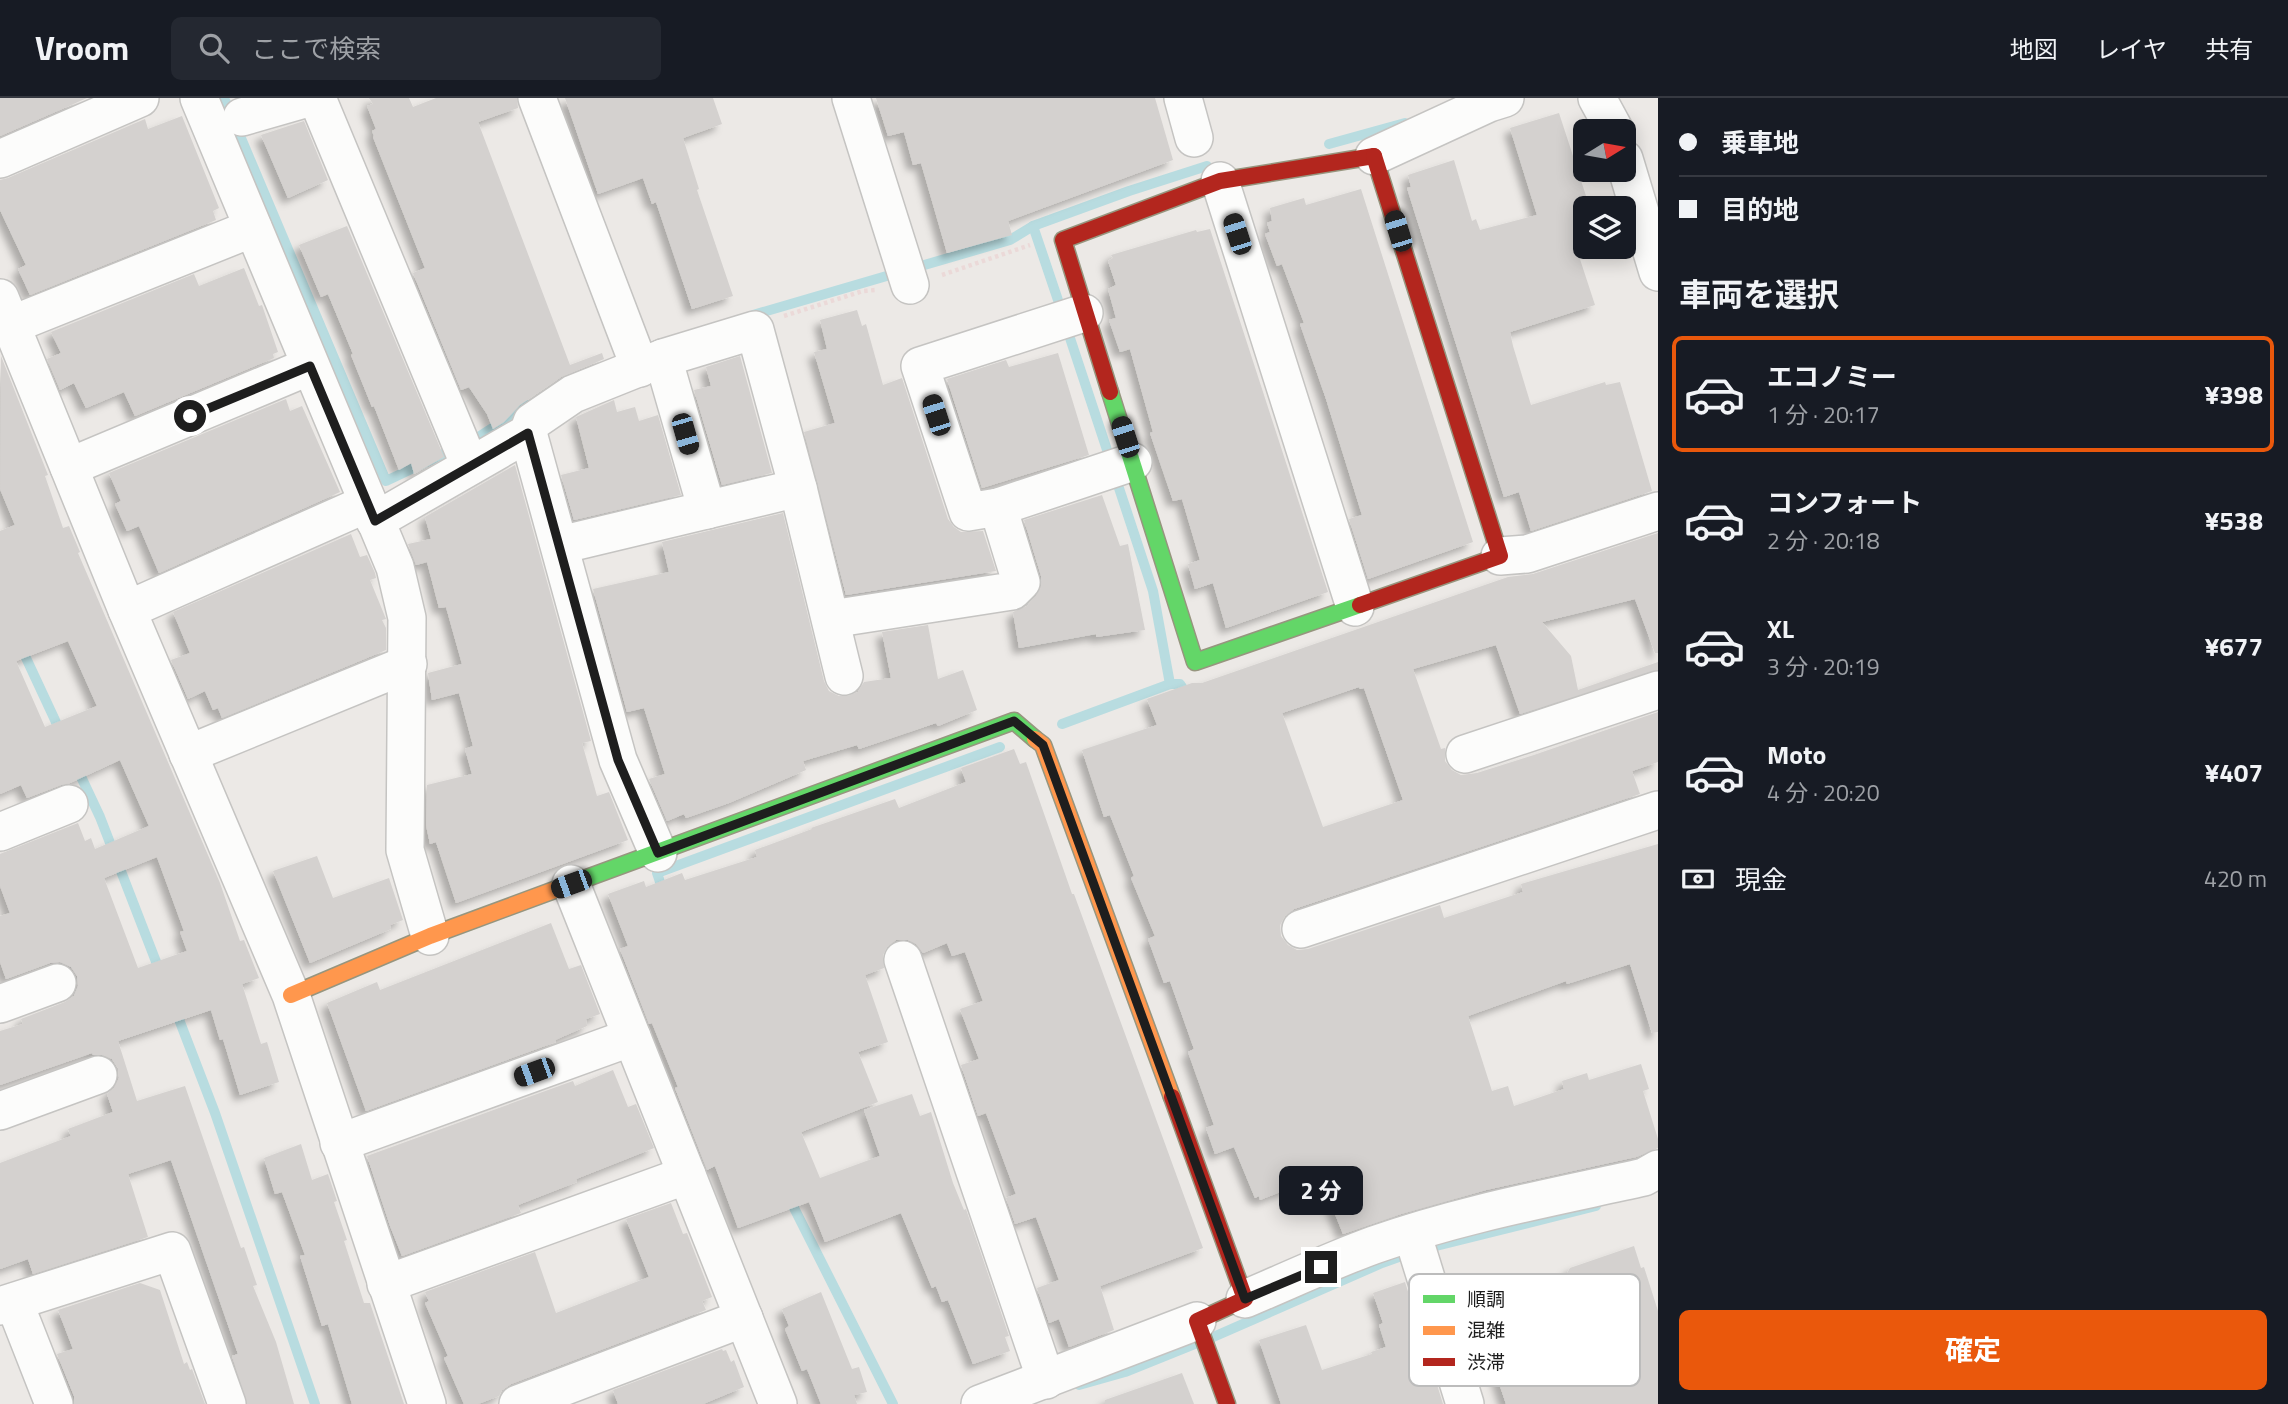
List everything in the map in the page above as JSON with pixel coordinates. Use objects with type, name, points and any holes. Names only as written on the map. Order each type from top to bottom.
[{"type":"street","points":[[0,159],[140,98]]},
{"type":"street","points":[[199,98],[395,567],[407,618],[405,850],[430,936]]},
{"type":"street","points":[[242,117],[308,98]]},
{"type":"street","points":[[317,98],[464,453]]},
{"type":"street","points":[[537,98],[651,363],[707,510]]},
{"type":"street","points":[[851,98],[907,276]]},
{"type":"street","points":[[1184,98],[1195,138]]},
{"type":"street","points":[[1505,98],[1374,156],[1220,181],[1063,240],[1070,317],[1119,466],[1195,662],[1500,556],[1527,554],[1658,510]]},
{"type":"street","points":[[1597,98],[1608,119]]},
{"type":"street","points":[[1374,156],[1500,556]]},
{"type":"street","points":[[1220,181],[1355,607]]},
{"type":"street","points":[[1631,182],[1658,272]]},
{"type":"street","points":[[253,228],[5,311],[127,610],[291,995],[427,1404]]},
{"type":"street","points":[[1070,317],[920,366],[968,512],[998,507],[1119,466]]},
{"type":"street","points":[[658,853],[618,760],[528,433],[532,422],[573,394],[651,363],[755,330],[798,488],[844,676]]},
{"type":"street","points":[[69,467],[310,366]]},
{"type":"street","points":[[127,610],[371,512],[464,453],[528,433]]},
{"type":"street","points":[[560,545],[798,488]]},
{"type":"street","points":[[831,619],[1012,592],[1020,582],[998,507]]},
{"type":"street","points":[[188,754],[408,664]]},
{"type":"street","points":[[1465,754],[1658,690]]},
{"type":"street","points":[[291,995],[430,936],[1014,721],[1043,745],[1245,1299]]},
{"type":"street","points":[[0,832],[69,804]]},
{"type":"street","points":[[1301,929],[1658,810]]},
{"type":"street","points":[[571,884],[778,1404]]},
{"type":"street","points":[[903,961],[1046,1380]]},
{"type":"street","points":[[0,1004],[57,983]]},
{"type":"street","points":[[339,1143],[632,1037]]},
{"type":"street","points":[[0,1111],[99,1075]]},
{"type":"street","points":[[980,1404],[1046,1380],[1202,1334],[1245,1299],[1406,1243],[1454,1220],[1644,1177],[1658,1169]]},
{"type":"street","points":[[386,1284],[687,1175]]},
{"type":"street","points":[[1406,1243],[1417,1274]]},
{"type":"street","points":[[54,1404],[7,1304],[172,1251],[227,1404]]},
{"type":"street","points":[[518,1404],[744,1318]]},
{"type":"street","points":[[1202,1334],[1227,1404]]},
{"type":"street","points":[[1458,1386],[1465,1404]]},
{"type":"building","points":[[0,98],[87,98],[0,136]]},
{"type":"building","points":[[369,98],[409,98],[413,107],[436,98],[517,98],[518,108],[478,122],[570,365],[602,353],[604,359],[561,377],[520,405],[493,429],[487,414],[469,387],[461,390],[413,273],[425,268],[373,137],[372,131],[376,129],[367,106],[373,104]]},
{"type":"building","points":[[565,98],[713,98],[722,124],[683,138],[699,189],[697,190],[733,296],[692,309],[656,202],[652,204],[643,178],[598,194]]},
{"type":"building","points":[[876,98],[1155,98],[1173,160],[1008,221],[1012,235],[947,253],[921,163],[913,165],[904,132],[888,136]]},
{"type":"building","points":[[1559,113],[1573,156],[1573,182],[1581,182],[1586,196],[1573,196],[1573,259],[1580,259],[1595,305],[1510,332],[1531,405],[1605,382],[1606,385],[1620,382],[1652,491],[1531,531],[1519,492],[1504,497],[1407,188],[1411,187],[1408,175],[1454,160],[1472,221],[1476,219],[1480,230],[1537,215],[1510,128]]},
{"type":"building","points":[[182,116],[219,208],[213,211],[216,220],[30,295],[18,269],[26,265],[0,210],[0,180],[145,119],[148,129]]},
{"type":"building","points":[[304,121],[328,180],[288,198],[261,135]]},
{"type":"building","points":[[1361,189],[1473,542],[1368,579],[1349,519],[1362,515],[1300,324],[1304,323],[1282,264],[1277,266],[1265,234],[1270,232],[1267,223],[1272,221],[1270,208],[1304,198],[1306,205]]},
{"type":"building","points":[[347,226],[444,457],[414,474],[411,463],[399,470],[328,294],[321,297],[299,245]]},
{"type":"building","points":[[1210,229],[1328,592],[1226,628],[1213,583],[1195,589],[1188,564],[1200,560],[1182,499],[1173,501],[1150,433],[1153,432],[1130,349],[1120,352],[1109,320],[1116,318],[1108,289],[1116,285],[1108,261],[1113,258],[1111,255],[1196,230]]},
{"type":"building","points":[[244,268],[259,306],[262,305],[278,352],[273,354],[274,358],[135,416],[124,392],[86,408],[74,383],[60,390],[47,359],[61,353],[51,332],[194,274],[199,286]]},
{"type":"building","points":[[857,310],[862,326],[866,324],[883,385],[902,378],[948,519],[961,532],[983,531],[996,571],[846,595],[804,432],[835,423],[814,352],[827,349],[820,320]]},
{"type":"building","points":[[1058,353],[1089,455],[982,488],[947,379],[1006,360],[1009,367]]},
{"type":"building","points":[[1,356],[48,475],[45,476],[63,528],[69,526],[80,552],[78,553],[220,883],[240,941],[244,940],[259,978],[242,984],[261,1044],[267,1042],[279,1082],[240,1095],[211,1010],[118,1041],[137,1101],[185,1086],[241,1248],[244,1247],[257,1285],[253,1286],[276,1342],[294,1404],[247,1404],[232,1356],[238,1354],[171,1160],[128,1174],[148,1237],[33,1274],[28,1259],[0,1269],[0,1163],[71,1136],[68,1129],[113,1112],[107,1094],[119,1078],[118,1068],[112,1059],[92,1053],[0,1085],[0,1031],[23,1024],[21,1019],[65,1002],[74,996],[78,986],[77,976],[71,967],[60,962],[6,979],[0,962],[0,916],[10,913],[0,886],[0,854],[78,823],[85,841],[91,838],[95,849],[149,826],[120,760],[70,783],[27,798],[21,785],[0,794],[0,531],[15,525],[0,489]],"holes":[[[68,641],[97,706],[45,727],[16,661]],[[157,857],[184,931],[180,932],[187,951],[138,968],[104,878]]]},
{"type":"building","points":[[740,356],[772,473],[722,485],[694,390],[711,386],[706,367]]},
{"type":"building","points":[[286,399],[290,411],[302,406],[340,492],[159,573],[139,526],[127,531],[115,504],[121,501],[109,473]]},
{"type":"building","points":[[614,400],[617,412],[635,407],[639,421],[658,415],[681,495],[574,520],[561,475],[589,468],[576,417]]},
{"type":"building","points":[[515,465],[591,741],[582,743],[597,796],[609,792],[628,840],[456,903],[436,842],[430,844],[426,825],[427,785],[472,774],[465,749],[473,746],[459,693],[432,700],[428,673],[462,664],[446,607],[439,608],[427,562],[416,565],[408,544],[431,539],[425,517]]},
{"type":"building","points":[[1102,495],[1120,546],[1128,544],[1145,630],[1096,637],[1096,634],[1019,648],[1013,612],[1027,606],[1041,586],[1041,576],[1024,520]]},
{"type":"building","points":[[783,513],[824,681],[829,691],[839,696],[848,696],[858,692],[864,682],[891,678],[882,632],[928,625],[938,679],[963,670],[977,710],[938,726],[936,723],[859,749],[857,745],[803,761],[806,770],[729,803],[686,818],[684,814],[667,821],[649,779],[665,774],[644,708],[627,712],[593,589],[669,572],[662,542]]},
{"type":"building","points":[[1658,533],[1658,653],[1655,653],[1635,599],[1542,622],[1571,656],[1578,690],[1658,662],[1658,670],[1520,714],[1496,645],[1413,669],[1441,749],[1445,748],[1445,761],[1452,770],[1461,775],[1477,773],[1658,712],[1658,762],[1632,771],[1640,794],[1294,909],[1285,916],[1280,925],[1281,936],[1288,945],[1297,950],[1308,949],[1440,905],[1444,918],[1523,892],[1521,884],[1658,844],[1658,1032],[1652,1033],[1630,964],[1567,984],[1566,981],[1468,1016],[1492,1091],[1508,1086],[1514,1106],[1564,1089],[1562,1081],[1587,1073],[1589,1080],[1641,1064],[1649,1089],[1643,1091],[1658,1139],[1658,1148],[1636,1157],[1486,1190],[1343,1234],[1322,1182],[1307,1187],[1305,1182],[1260,1200],[1259,1196],[1255,1198],[1234,1147],[1215,1154],[1206,1128],[1214,1125],[1188,1052],[1194,1049],[1170,981],[1164,983],[1148,939],[1155,936],[1131,878],[1134,876],[1110,815],[1104,817],[1082,750],[1157,725],[1147,699],[1192,683],[1202,683],[1508,577],[1533,574]],"holes":[[[1359,687],[1364,688],[1403,800],[1323,827],[1282,713]]]},
{"type":"building","points":[[351,534],[360,557],[367,555],[375,573],[376,578],[370,580],[386,619],[382,620],[386,628],[386,650],[222,718],[218,708],[213,710],[205,691],[188,699],[171,660],[190,653],[173,612]]},
{"type":"building","points":[[1014,749],[1020,764],[1026,762],[1203,1248],[1100,1286],[1114,1330],[1069,1347],[1059,1319],[1049,1323],[1037,1288],[1059,1280],[1036,1217],[1015,1224],[1006,1198],[1016,1194],[986,1113],[978,1116],[961,1065],[979,1059],[960,1009],[983,1001],[965,952],[952,956],[947,943],[923,953],[916,944],[908,940],[896,940],[887,947],[883,955],[884,968],[865,975],[888,1042],[858,1052],[878,1102],[801,1132],[820,1178],[880,1156],[864,1110],[912,1094],[920,1116],[931,1112],[953,1183],[964,1210],[966,1209],[1009,1336],[1005,1337],[1010,1351],[973,1364],[948,1300],[942,1302],[936,1286],[932,1288],[901,1213],[825,1242],[809,1202],[738,1228],[715,1166],[707,1170],[675,1088],[678,1087],[652,1023],[649,1024],[620,949],[628,946],[608,894],[644,881],[646,887],[682,873],[685,880],[757,857],[755,850],[895,799],[899,808],[966,782],[961,768]]},
{"type":"building","points":[[317,856],[333,898],[389,878],[403,920],[390,925],[391,929],[310,963],[273,871]]},
{"type":"building","points":[[551,923],[569,969],[581,965],[600,1014],[586,1019],[587,1026],[555,1040],[556,1042],[366,1111],[327,1003],[377,982],[380,990]]},
{"type":"building","points":[[613,1070],[628,1107],[636,1104],[654,1148],[518,1205],[521,1213],[402,1256],[367,1156],[573,1081],[575,1086]]},
{"type":"building","points":[[301,1144],[312,1180],[328,1174],[347,1240],[344,1241],[364,1303],[370,1303],[404,1404],[352,1404],[328,1324],[322,1326],[300,1256],[305,1255],[282,1192],[275,1194],[264,1158]]},
{"type":"building","points":[[671,1203],[683,1234],[687,1233],[712,1297],[702,1301],[706,1310],[511,1384],[502,1390],[499,1396],[478,1404],[464,1404],[444,1358],[448,1356],[425,1303],[429,1301],[425,1292],[535,1252],[556,1313],[649,1277],[626,1219]]},
{"type":"building","points":[[1634,1246],[1641,1268],[1644,1267],[1658,1311],[1658,1404],[1506,1404],[1500,1386],[1640,1386],[1640,1274],[1567,1274],[1570,1268]]},
{"type":"building","points":[[1405,1282],[1409,1295],[1409,1386],[1437,1386],[1443,1404],[1281,1404],[1259,1340],[1306,1325],[1322,1370],[1372,1354],[1371,1352],[1386,1347],[1379,1325],[1383,1323],[1373,1293]]},
{"type":"building","points":[[140,1283],[160,1290],[184,1364],[187,1362],[190,1370],[192,1369],[205,1404],[74,1404],[74,1396],[57,1354],[73,1349],[58,1310]]},
{"type":"building","points":[[821,1292],[852,1369],[859,1367],[867,1392],[854,1395],[857,1404],[821,1404],[807,1369],[802,1371],[785,1329],[789,1326],[782,1309]]},
{"type":"building","points":[[722,1349],[726,1350],[731,1362],[734,1360],[744,1387],[703,1404],[618,1404],[613,1390]]},
{"type":"building","points":[[1182,1373],[1194,1404],[1105,1404],[1105,1400]]},
{"type":"waterway","points":[[224,98],[386,481],[477,438],[528,405]]},
{"type":"waterway","points":[[1329,144],[1405,123]]},
{"type":"waterway","points":[[753,315],[1010,240],[1033,226],[1207,166]]},
{"type":"waterway","points":[[1033,226],[1062,312]]},
{"type":"waterway","points":[[1066,326],[1111,462]]},
{"type":"waterway","points":[[1115,476],[1153,591],[1170,684]]},
{"type":"waterway","points":[[20,645],[61,733]]},
{"type":"waterway","points":[[1062,724],[1170,684],[1180,684],[1189,697]]},
{"type":"waterway","points":[[664,894],[657,873],[1000,747]]},
{"type":"waterway","points":[[76,766],[100,817],[160,972]]},
{"type":"waterway","points":[[175,1009],[215,1113],[315,1404]]},
{"type":"waterway","points":[[788,1196],[893,1404]]},
{"type":"waterway","points":[[1424,1249],[1596,1206]]},
{"type":"waterway","points":[[1211,1338],[1410,1253]]},
{"type":"waterway","points":[[1079,1385],[1125,1372],[1197,1343]]},
{"type":"traffic: fast","points":[[1110,392],[1195,662],[1360,605]]},
{"type":"traffic: fast","points":[[576,882],[1014,721],[1035,739]]},
{"type":"traffic: slow","points":[[1035,739],[1043,745],[1172,1097]]},
{"type":"traffic: slow","points":[[291,995],[430,936],[576,882]]},
{"type":"traffic: jam","points":[[1360,605],[1500,556],[1374,156]]},
{"type":"traffic: jam","points":[[1110,392],[1063,240],[1220,181],[1374,156]]},
{"type":"traffic: jam","points":[[1172,1097],[1245,1299],[1197,1321],[1227,1404]]},
{"type":"route","points":[[190,416],[310,366],[375,521],[528,433],[618,760],[658,853],[1014,721],[1043,745],[1245,1299],[1321,1267]]}]
